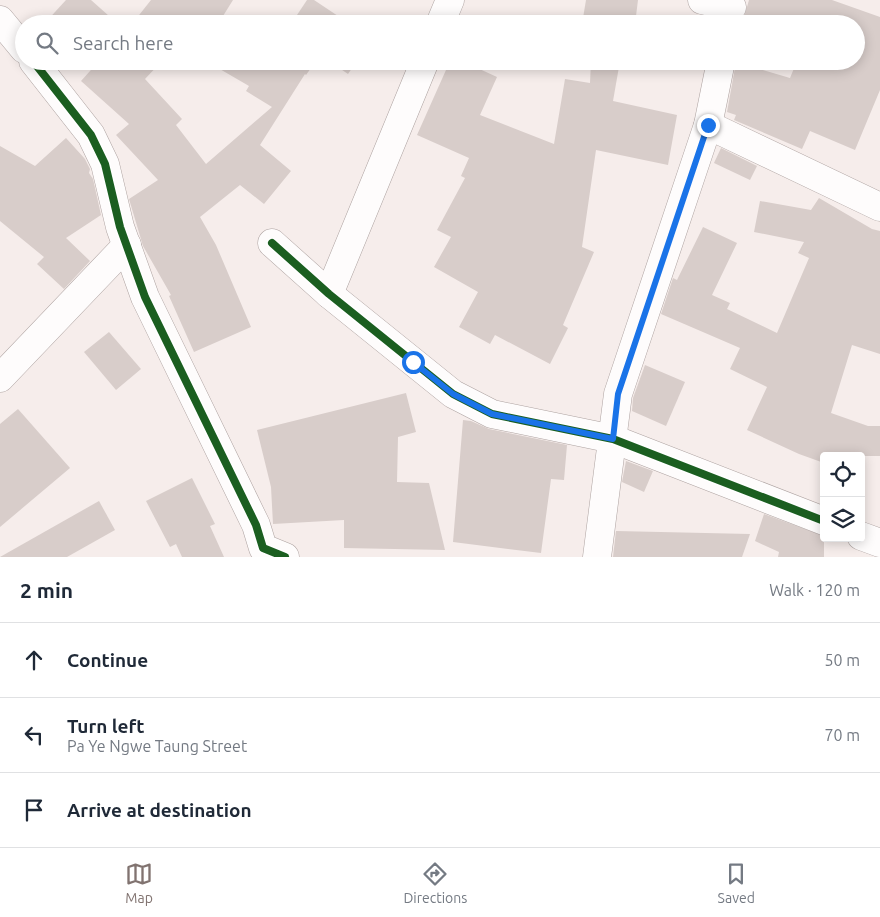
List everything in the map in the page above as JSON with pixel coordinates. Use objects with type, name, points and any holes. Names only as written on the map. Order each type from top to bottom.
[{"type":"street","points":[[444,15],[450,0]]},
{"type":"street","points":[[702,0],[732,10]]},
{"type":"street","points":[[0,20],[15,38]]},
{"type":"street","points":[[40,70],[91,135],[105,164],[127,245],[145,297],[256,525],[263,548],[285,557]]},
{"type":"street","points":[[329,294],[421,70]]},
{"type":"street","points":[[597,557],[618,394],[708,125],[719,70]]},
{"type":"street","points":[[708,125],[880,207]]},
{"type":"street","points":[[272,242],[329,294],[453,394],[492,414],[613,439],[820,519]]},
{"type":"street","points":[[0,378],[127,245]]},
{"type":"street","points":[[865,537],[880,543]]},
{"type":"building","points":[[66,0],[91,0],[108,15],[52,15]]},
{"type":"building","points":[[151,0],[233,0],[224,15],[139,15]]},
{"type":"building","points":[[307,0],[314,0],[336,15],[297,15]]},
{"type":"building","points":[[586,0],[638,0],[636,15],[584,15]]},
{"type":"building","points":[[749,0],[832,0],[880,17],[880,90],[855,150],[810,131],[802,149],[734,120],[736,115],[727,112],[735,70],[763,70],[790,78],[793,70],[865,70],[865,15],[745,15]]},
{"type":"building","points":[[91,70],[154,70],[145,79],[182,119],[176,125],[206,164],[272,107],[246,91],[249,86],[221,70],[310,70],[305,74],[260,145],[291,171],[264,204],[240,185],[200,217],[216,245],[251,327],[194,352],[169,296],[171,295],[143,246],[129,199],[158,180],[116,135],[129,124],[81,81]]},
{"type":"building","points":[[342,70],[351,70],[348,74]]},
{"type":"building","points":[[446,70],[482,70],[497,77],[480,115],[554,144],[565,79],[590,83],[591,70],[618,70],[613,101],[677,115],[668,165],[596,150],[582,247],[594,252],[563,325],[568,328],[550,364],[495,335],[490,344],[459,327],[478,292],[434,267],[451,237],[437,230],[465,178],[461,176],[469,158],[417,135]]},
{"type":"building","points":[[66,138],[85,159],[90,169],[89,173],[93,179],[101,215],[66,238],[90,261],[64,289],[37,264],[44,257],[0,221],[0,146],[35,166]]},
{"type":"building","points":[[721,148],[757,166],[750,180],[714,163]]},
{"type":"building","points":[[819,198],[872,229],[880,231],[880,354],[852,345],[831,413],[868,426],[880,426],[880,456],[865,456],[865,452],[820,452],[820,462],[747,430],[767,387],[730,369],[740,348],[661,314],[673,278],[677,280],[703,227],[737,243],[712,295],[730,303],[727,309],[777,333],[809,258],[798,253],[804,242],[754,232],[760,201],[811,210]]},
{"type":"building","points":[[109,332],[141,369],[116,390],[84,352]]},
{"type":"building","points":[[645,365],[685,382],[666,426],[632,411],[633,398]]},
{"type":"building","points":[[406,393],[416,432],[398,437],[397,482],[429,483],[445,550],[344,548],[344,520],[273,524],[271,487],[257,430]]},
{"type":"building","points":[[18,409],[70,468],[0,527],[0,424]]},
{"type":"building","points":[[463,420],[471,421],[489,429],[567,445],[564,480],[551,479],[541,553],[453,542]]},
{"type":"building","points":[[626,461],[653,471],[644,492],[622,482]]},
{"type":"building","points":[[192,478],[215,524],[210,526],[224,557],[182,557],[176,544],[170,547],[146,501]]},
{"type":"building","points":[[99,501],[115,530],[67,557],[0,557]]},
{"type":"building","points":[[764,514],[820,535],[820,542],[824,542],[824,557],[778,557],[779,552],[755,541]]},
{"type":"building","points":[[616,531],[750,534],[742,557],[613,557]]},
{"type":"cycle path","points":[[40,70],[91,135],[105,164],[120,227],[145,297],[256,525],[263,548],[285,557]]},
{"type":"cycle path","points":[[272,243],[329,294],[453,394],[492,414],[613,439],[820,519]]},
{"type":"route","points":[[413,362],[453,394],[492,414],[613,439],[618,394],[708,125]]}]
